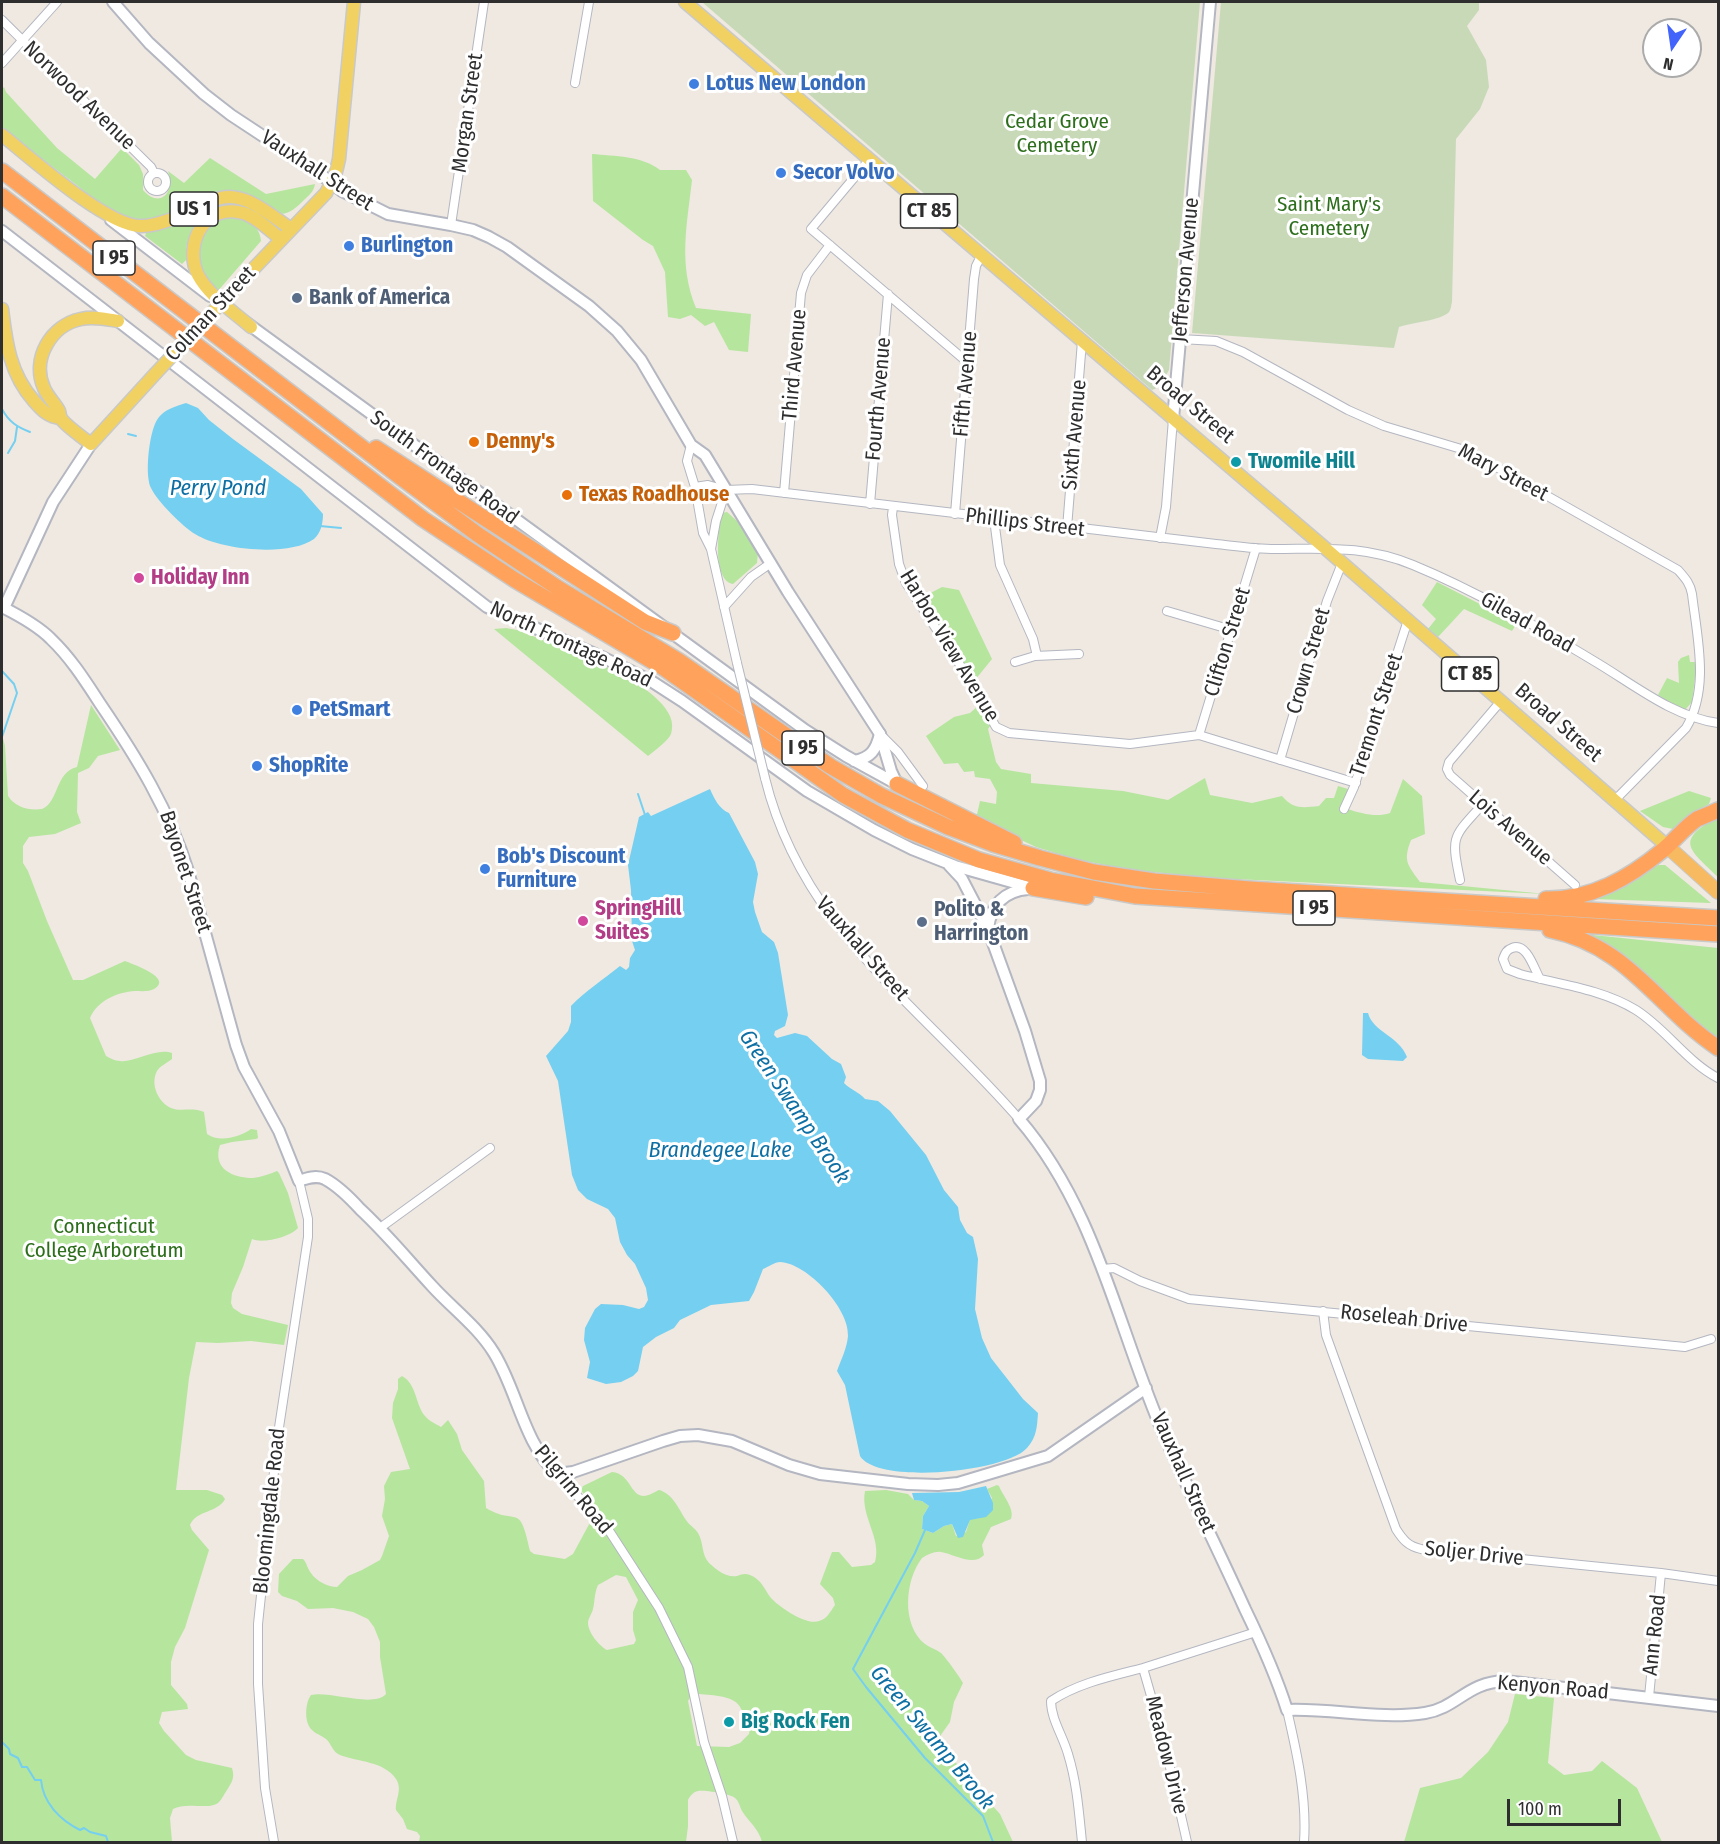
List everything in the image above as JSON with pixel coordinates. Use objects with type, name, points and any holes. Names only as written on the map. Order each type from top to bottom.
[{"type":"highway","name":"I 95","points":[[2,171],[424,496],[490,543],[558,588],[679,661],[840,772],[896,803],[948,827],[1001,847],[1049,861],[1117,876],[1171,883],[1714,917]]},
{"type":"highway","name":"I 95","points":[[2,196],[423,519],[515,580],[662,667],[843,795],[897,825],[979,860],[1050,880],[1139,896],[1719,934]]},
{"type":"highway","points":[[304,404],[335,417],[380,450],[645,622],[673,633]]},
{"type":"highway","points":[[897,784],[1049,861]]},
{"type":"highway","points":[[1478,903],[1518,898],[1560,899],[1600,890],[1641,868],[1697,820],[1719,810]]},
{"type":"highway","name":"Broad Street","points":[[1667,846],[1719,892]]},
{"type":"highway","points":[[1033,888],[1093,898],[1139,896]]},
{"type":"highway","points":[[1488,918],[1521,927],[1569,934],[1613,955],[1705,1039],[1719,1048]]},
{"type":"main road","name":"Colman Street","points":[[91,444],[321,198],[332,183],[337,173],[339,159],[354,2]]},
{"type":"main road","name":"Broad Street","points":[[685,2],[1325,548],[1667,846]]},
{"type":"main road","name":"South Frontage Road","points":[[2,135],[94,207]]},
{"type":"main road","name":"US 1","points":[[94,207],[124,223],[144,226],[161,223],[219,199],[232,197],[258,207],[291,229]]},
{"type":"main road","points":[[251,327],[203,284],[192,256],[194,240],[207,221],[218,215],[234,212],[250,217],[281,239]]},
{"type":"main road","points":[[2,309],[8,351],[17,377],[28,394],[45,413],[61,418],[91,444]]},
{"type":"main road","points":[[61,418],[59,411],[44,390],[41,378],[42,357],[48,341],[61,328],[78,320],[92,318],[118,321]]},
{"type":"street","points":[[2,63],[57,2]]},
{"type":"street","name":"Vauxhall Street","points":[[113,2],[149,43],[204,94],[351,197],[388,214],[473,230],[507,247],[589,306],[617,331],[641,360],[691,445],[705,454],[771,563],[880,734],[893,746],[923,786]]},
{"type":"street","name":"Morgan Street","points":[[451,225],[484,2]]},
{"type":"street","points":[[575,84],[589,2]]},
{"type":"street","name":"Jefferson Avenue","points":[[1160,538],[1166,507],[1210,2]]},
{"type":"street","name":"Norwood Avenue","points":[[2,20],[151,166],[154,173]]},
{"type":"street","points":[[869,160],[811,229],[967,362]]},
{"type":"street","name":"South Frontage Road","points":[[94,207],[251,327],[812,734],[854,761],[897,784]]},
{"type":"street","name":"North Frontage Road","points":[[2,231],[474,599],[498,614],[595,654],[651,681],[690,706],[795,783],[834,808],[898,842],[980,875],[1033,888]]},
{"type":"street","name":"Third Avenue","points":[[784,493],[801,293],[807,275],[830,245]]},
{"type":"street","name":"Fifth Avenue","points":[[955,514],[974,279],[976,266],[981,256]]},
{"type":"street","name":"Fourth Avenue","points":[[870,504],[888,294]]},
{"type":"street","name":"Mary Street","points":[[1180,339],[1216,341],[1243,352],[1348,410],[1384,426],[1468,451],[1678,570],[1690,584],[1700,658],[1697,703],[1692,717]]},
{"type":"street","name":"Sixth Avenue","points":[[1067,528],[1082,342]]},
{"type":"street","name":"Colman Street","points":[[2,609],[53,502],[91,444]]},
{"type":"street","name":"Vauxhall Street","points":[[691,445],[687,459],[697,496],[703,533],[711,549],[765,778],[779,825],[812,891],[834,922],[869,963],[1019,1119],[1050,1159],[1068,1188],[1087,1229],[1160,1424],[1278,1683],[1296,1751],[1303,1799],[1304,1842]]},
{"type":"street","name":"Phillips Street","points":[[695,487],[708,485],[726,490],[746,489],[784,493],[1067,528],[1256,548],[1325,548]]},
{"type":"street","points":[[711,549],[726,490]]},
{"type":"street","name":"Phillips Street","points":[[697,496],[715,497],[726,490]]},
{"type":"street","name":"Harbor View Avenue","points":[[893,507],[892,515],[901,572],[996,727],[1009,733],[1130,744],[1199,735]]},
{"type":"street","points":[[994,519],[1000,565],[1033,639],[1037,656]]},
{"type":"street","name":"Clifton Street","points":[[1199,735],[1256,548]]},
{"type":"street","name":"Gilead Road","points":[[1325,548],[1371,552],[1414,565],[1531,624],[1680,713],[1719,723]]},
{"type":"street","points":[[724,608],[751,577],[771,563]]},
{"type":"street","name":"Crown Street","points":[[1280,760],[1327,601],[1342,563]]},
{"type":"street","name":"Bayonet Street","points":[[2,609],[39,629],[63,652],[119,730],[161,802],[184,860],[244,1067],[279,1131],[298,1181]]},
{"type":"street","points":[[1167,611],[1232,630]]},
{"type":"street","name":"Tremont Street","points":[[1344,809],[1356,783],[1408,620]]},
{"type":"street","points":[[1015,662],[1037,656],[1079,654]]},
{"type":"street","name":"Lois Avenue","points":[[1501,701],[1449,762],[1450,775],[1575,885]]},
{"type":"street","points":[[1615,800],[1686,728],[1692,717]]},
{"type":"street","points":[[854,761],[864,759],[873,752],[880,734]]},
{"type":"street","points":[[880,734],[897,784]]},
{"type":"street","points":[[1199,735],[1356,783]]},
{"type":"street","points":[[1460,880],[1454,842],[1457,834],[1482,805]]},
{"type":"street","points":[[946,863],[962,879],[988,929],[1025,1031],[1040,1081],[1036,1101],[1019,1119]]},
{"type":"street","points":[[988,929],[992,911],[1002,897],[1019,890],[1033,888]]},
{"type":"street","points":[[1540,979],[1525,950],[1518,946],[1506,951],[1503,964],[1507,969],[1540,979],[1594,993],[1628,1006],[1652,1023],[1703,1068],[1719,1078]]},
{"type":"street","points":[[380,1228],[490,1148]]},
{"type":"street","name":"Pilgrim Road","points":[[298,1181],[317,1177],[325,1179],[347,1196],[380,1228],[493,1352],[505,1373],[535,1448],[544,1462],[608,1528],[659,1608],[688,1667],[704,1742],[722,1796],[733,1842]]},
{"type":"street","name":"Bloomingdale Road","points":[[274,1842],[266,1788],[257,1646],[278,1431],[308,1237],[308,1219],[298,1181]]},
{"type":"street","name":"Roseleah Drive","points":[[1102,1269],[1114,1268],[1140,1281],[1189,1299],[1685,1347],[1712,1338]]},
{"type":"street","name":"Soljer Drive","points":[[1323,1311],[1326,1335],[1396,1529],[1402,1540],[1410,1546],[1719,1581]]},
{"type":"street","points":[[557,1474],[573,1472],[680,1436],[698,1435],[732,1441],[789,1465],[820,1474],[908,1484],[958,1483],[1048,1456],[1146,1388]]},
{"type":"street","name":"Ann Road","points":[[1649,1697],[1661,1573]]},
{"type":"street","name":"Meadow Drive","points":[[1082,1842],[1077,1792],[1068,1754],[1051,1709],[1051,1701],[1061,1694],[1099,1679],[1143,1668],[1256,1632]]},
{"type":"street","name":"Meadow Drive","points":[[1143,1668],[1164,1741],[1187,1842]]},
{"type":"street","name":"Kenyon Road","points":[[1287,1710],[1414,1715],[1442,1708],[1473,1688],[1492,1682],[1505,1681],[1719,1706]]},
{"type":"green space","name":"Cedar Grove Cemetery","points":[[702,2],[1200,2],[1169,370],[1159,387],[1152,390]]},
{"type":"green space","name":"Saint Mary's Cemetery","points":[[1221,2],[1479,2],[1479,10],[1467,26],[1486,60],[1489,87],[1480,109],[1456,139],[1451,307],[1449,312],[1440,317],[1399,327],[1394,348],[1192,333]]},
{"type":"green space","points":[[4,87],[57,148],[95,179],[122,148],[139,165],[143,174],[143,190],[155,198],[160,198],[168,192],[170,179],[168,171],[184,183],[210,158],[266,194],[315,184],[310,194],[302,202],[291,211],[282,214],[274,212],[242,192],[231,191],[202,198],[163,216],[149,220],[135,220],[108,210],[2,127],[2,89]]},
{"type":"green space","points":[[592,154],[637,159],[660,170],[686,170],[692,180],[685,244],[690,292],[696,308],[751,314],[748,352],[729,350],[714,322],[705,326],[691,315],[680,319],[668,317],[665,272],[653,246],[593,201]]},
{"type":"green space","points":[[198,211],[203,216],[189,236],[187,259],[182,264],[145,236],[147,230]]},
{"type":"green space","points":[[232,216],[251,223],[258,231],[261,241],[217,292],[199,265],[196,247],[210,224]]},
{"type":"green space","points":[[727,512],[737,521],[758,552],[757,563],[733,584],[726,580],[722,573],[718,553],[722,513]]},
{"type":"green space","points":[[1437,582],[1517,623],[1512,631],[1464,609],[1438,637],[1428,629],[1436,619],[1422,605]]},
{"type":"green space","points":[[942,587],[959,590],[992,659],[975,680],[921,598]]},
{"type":"green space","points":[[494,629],[517,630],[584,656],[638,684],[658,700],[671,717],[671,734],[648,756]]},
{"type":"green space","points":[[1689,655],[1690,662],[1697,662],[1692,702],[1685,710],[1658,695],[1667,678],[1679,683],[1678,662]]},
{"type":"green space","name":"Connecticut College Arboretum","points":[[91,705],[120,750],[98,756],[89,768],[78,773],[77,812],[81,823],[55,834],[29,837],[23,846],[23,863],[73,980],[83,980],[125,961],[143,968],[159,980],[159,985],[154,989],[128,992],[108,998],[93,1012],[90,1018],[106,1056],[125,1061],[159,1052],[172,1053],[172,1059],[157,1071],[155,1076],[156,1092],[162,1102],[178,1110],[204,1112],[207,1134],[212,1137],[229,1138],[251,1129],[257,1130],[258,1138],[256,1139],[220,1145],[219,1160],[222,1166],[232,1174],[246,1178],[259,1177],[277,1171],[288,1193],[298,1228],[276,1239],[263,1241],[252,1239],[232,1293],[233,1308],[242,1314],[288,1325],[284,1345],[251,1341],[196,1342],[189,1378],[176,1490],[207,1490],[222,1495],[225,1499],[222,1504],[197,1517],[190,1525],[209,1550],[185,1628],[175,1647],[171,1662],[171,1685],[187,1704],[188,1709],[162,1712],[159,1723],[186,1755],[196,1760],[232,1768],[232,1782],[215,1805],[185,1806],[173,1809],[170,1818],[172,1842],[2,1842],[2,734],[5,746],[8,796],[14,803],[23,807],[42,809],[52,800],[65,775],[77,767]]},
{"type":"green space","points":[[978,706],[990,726],[988,729],[996,762],[1001,769],[1031,774],[1031,783],[1123,791],[1168,800],[1205,778],[1210,795],[1252,803],[1282,796],[1290,803],[1303,807],[1319,806],[1326,798],[1334,798],[1338,786],[1348,789],[1347,809],[1379,815],[1390,813],[1403,779],[1422,796],[1425,834],[1411,840],[1407,853],[1409,866],[1420,882],[1546,894],[1214,878],[1133,870],[1079,860],[1036,847],[976,819],[980,801],[996,804],[997,792],[990,779],[975,777],[974,771],[964,772],[958,763],[944,764],[926,736],[954,717],[970,713]]},
{"type":"green space","points":[[1689,791],[1711,798],[1709,804],[1691,814],[1673,829],[1663,827],[1640,811]]},
{"type":"green space","points":[[1718,817],[1718,877],[1694,852],[1691,839],[1704,825]]},
{"type":"green space","points":[[1665,865],[1711,903],[1593,899],[1654,866]]},
{"type":"green space","points":[[1587,936],[1718,948],[1718,1042]]},
{"type":"green space","points":[[402,1376],[411,1384],[422,1411],[428,1419],[441,1427],[448,1420],[457,1434],[462,1450],[484,1481],[486,1508],[520,1520],[530,1551],[534,1554],[565,1559],[573,1554],[593,1517],[592,1507],[581,1490],[583,1486],[612,1472],[627,1480],[639,1495],[646,1496],[659,1490],[668,1495],[687,1522],[698,1533],[709,1563],[725,1575],[745,1574],[754,1577],[775,1602],[787,1611],[808,1621],[822,1620],[835,1605],[833,1598],[820,1584],[832,1552],[839,1552],[852,1567],[871,1565],[875,1562],[876,1544],[865,1509],[865,1491],[886,1490],[908,1494],[914,1500],[922,1501],[929,1506],[923,1516],[922,1529],[933,1533],[952,1524],[956,1536],[966,1532],[970,1519],[980,1518],[992,1498],[987,1489],[999,1486],[1012,1515],[1011,1519],[991,1527],[982,1545],[984,1555],[969,1560],[939,1552],[922,1558],[912,1578],[908,1602],[912,1626],[917,1636],[925,1644],[941,1653],[963,1683],[954,1702],[950,1722],[938,1739],[941,1754],[946,1754],[976,1781],[1000,1814],[1013,1842],[762,1842],[759,1833],[735,1798],[701,1791],[693,1793],[688,1800],[686,1842],[419,1842],[420,1836],[417,1832],[407,1829],[396,1810],[399,1787],[391,1773],[378,1765],[338,1754],[326,1739],[309,1727],[308,1723],[306,1713],[311,1695],[372,1700],[386,1694],[380,1642],[374,1627],[368,1619],[353,1612],[333,1608],[308,1609],[278,1592],[279,1574],[293,1559],[303,1559],[316,1579],[334,1587],[337,1587],[348,1576],[380,1560],[389,1536],[382,1516],[385,1499],[384,1486],[391,1472],[410,1469],[392,1418],[398,1379]],"holes":[[[616,1575],[626,1577],[638,1600],[633,1612],[633,1630],[636,1640],[634,1644],[607,1650],[592,1634],[588,1621],[598,1585]],[[692,1694],[720,1696],[736,1702],[748,1723],[749,1734],[740,1743],[729,1747],[697,1746],[688,1701]]]},
{"type":"green space","points":[[1515,1694],[1554,1698],[1548,1763],[1564,1775],[1592,1771],[1602,1761],[1637,1788],[1662,1842],[1404,1842],[1420,1788],[1461,1778],[1488,1752],[1508,1722]]},
{"type":"water","name":"Perry Pond","points":[[186,403],[198,408],[233,439],[301,489],[323,514],[321,528],[314,539],[303,545],[272,550],[237,547],[206,540],[184,526],[171,513],[149,484],[149,448],[156,421],[160,416]]},
{"type":"water","name":"Brandegee Lake","points":[[710,789],[720,806],[729,813],[755,862],[758,874],[753,902],[755,912],[762,932],[774,942],[778,953],[788,1015],[785,1026],[775,1031],[774,1035],[777,1038],[795,1033],[807,1036],[832,1059],[841,1064],[846,1077],[844,1083],[865,1099],[878,1101],[890,1111],[926,1155],[944,1190],[958,1207],[960,1220],[967,1233],[973,1237],[978,1259],[975,1309],[982,1338],[991,1358],[1023,1399],[1038,1413],[1033,1440],[1027,1448],[1015,1456],[970,1469],[915,1473],[871,1465],[860,1456],[845,1385],[837,1371],[848,1336],[847,1325],[842,1313],[825,1289],[791,1264],[780,1262],[763,1269],[749,1301],[711,1305],[680,1320],[674,1328],[656,1337],[643,1347],[638,1371],[633,1376],[621,1382],[606,1384],[587,1378],[590,1362],[584,1340],[585,1328],[595,1309],[601,1304],[623,1305],[639,1309],[644,1307],[648,1300],[646,1288],[635,1264],[620,1242],[615,1218],[608,1209],[587,1199],[578,1190],[572,1175],[558,1081],[546,1056],[568,1031],[571,1022],[571,1006],[620,966],[626,970],[629,967],[630,958],[635,950],[632,941],[628,865],[639,817],[648,812],[651,816]]},
{"type":"water","points":[[1363,1013],[1368,1013],[1375,1025],[1403,1050],[1407,1057],[1403,1061],[1368,1059],[1362,1055]]},
{"type":"water","points":[[986,1486],[993,1503],[993,1510],[986,1517],[970,1520],[963,1537],[958,1538],[952,1524],[933,1533],[922,1529],[923,1516],[929,1506],[922,1501],[914,1500],[912,1493],[959,1492]]},
{"type":"waterway","name":"Green Swamp Brook","points":[[2,409],[14,424],[30,432]]},
{"type":"waterway","points":[[8,453],[15,441],[17,427]]},
{"type":"waterway","name":"Green Swamp Brook","points":[[128,434],[136,436]]},
{"type":"waterway","name":"Green Swamp Brook","points":[[320,526],[341,528]]},
{"type":"waterway","points":[[2,671],[14,684],[17,693],[2,737]]},
{"type":"waterway","name":"Green Swamp Brook","points":[[638,794],[645,815]]},
{"type":"waterway","name":"Green Swamp Brook","points":[[925,1530],[853,1669],[925,1758],[983,1816],[993,1842]]},
{"type":"waterway","points":[[2,1742],[9,1749],[10,1754],[18,1758],[22,1767],[27,1767],[35,1780],[41,1780],[45,1796],[59,1816],[80,1830],[84,1828],[106,1836],[108,1842]]},
{"type":"place","name":"Lotus New London","points":[[694,84]]},
{"type":"place","name":"Secor Volvo","points":[[781,173]]},
{"type":"place","name":"Burlington","points":[[349,246]]},
{"type":"place","name":"Bank of America","points":[[297,298]]},
{"type":"place","name":"Denny's","points":[[474,442]]},
{"type":"place","name":"Twomile Hill","points":[[1236,462]]},
{"type":"place","name":"Texas Roadhouse","points":[[567,495]]},
{"type":"place","name":"Holiday Inn","points":[[139,578]]},
{"type":"place","name":"PetSmart","points":[[297,710]]},
{"type":"place","name":"ShopRite","points":[[257,766]]},
{"type":"place","name":"Bob's Discount Furniture","points":[[485,869]]},
{"type":"place","name":"SpringHill Suites","points":[[583,921]]},
{"type":"place","name":"Polito & Harrington","points":[[922,922]]},
{"type":"place","name":"Big Rock Fen","points":[[729,1722]]}]
